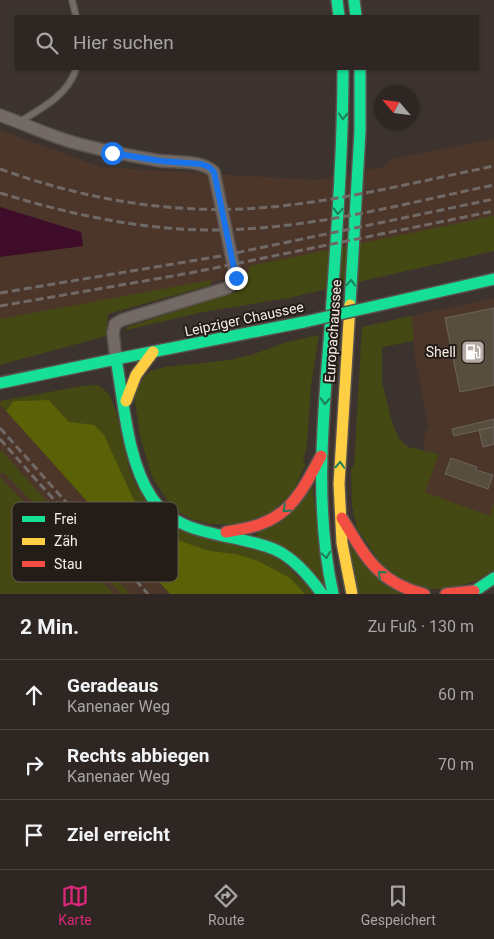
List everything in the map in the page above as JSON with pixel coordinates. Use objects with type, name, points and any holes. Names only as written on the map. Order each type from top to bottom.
[{"type":"main road","points":[[337,0],[339,15]]},
{"type":"main road","points":[[354,0],[356,15]]},
{"type":"main road","name":"Europachaussee","points":[[333,594],[324,539],[322,454],[341,162],[344,70]]},
{"type":"main road","name":"Europachaussee","points":[[352,594],[346,565],[340,513],[341,444],[360,131],[360,70]]},
{"type":"main road","name":"Leipziger Chaussee","points":[[0,383],[304,322],[494,279]]},
{"type":"main road","points":[[125,407],[133,379],[153,352]]},
{"type":"main road","points":[[116,360],[139,470],[156,502]]},
{"type":"main road","points":[[212,533],[248,530],[263,525],[277,517],[302,490],[322,454]]},
{"type":"main road","points":[[340,513],[367,560],[378,572],[388,581],[424,594]]},
{"type":"main road","points":[[178,521],[194,528],[275,550],[291,558],[305,571],[322,594]]},
{"type":"main road","points":[[446,594],[472,592],[494,578]]},
{"type":"street","points":[[0,115],[70,142],[112,153],[161,161],[201,164],[209,167],[214,172],[236,278],[235,282],[227,288],[122,320],[115,324],[113,333],[116,360]]},
{"type":"lane","points":[[72,0],[76,15]]},
{"type":"lane","points":[[19,122],[46,106],[65,90],[75,70]]},
{"type":"shaded area","points":[[0,130],[100,167],[315,180],[382,167],[391,159],[494,139],[494,224],[101,305],[0,363]]},
{"type":"shaded area","points":[[0,207],[81,232],[83,246],[0,257]]},
{"type":"shaded area","points":[[494,298],[494,501],[490,516],[424,492],[439,454],[424,451],[425,430],[429,430],[415,357],[411,316]]},
{"type":"shaded area","points":[[0,404],[88,502],[24,502],[0,477]]},
{"type":"shaded area","points":[[102,582],[159,582],[170,594],[114,594]]},
{"type":"green space","points":[[494,216],[494,251],[288,298],[203,312],[126,330],[127,327],[241,290],[250,266]]},
{"type":"green space","points":[[211,280],[211,285],[108,314],[106,336],[0,365],[0,319]]},
{"type":"green space","points":[[411,316],[414,341],[382,347],[382,382],[392,422],[399,439],[408,447],[439,454],[425,492],[490,516],[494,501],[494,570],[476,581],[447,589],[431,589],[415,585],[387,572],[357,529],[352,506],[351,467],[354,467],[362,327]]},
{"type":"green space","points":[[319,335],[311,385],[307,444],[303,463],[306,464],[293,492],[271,513],[236,525],[208,524],[180,513],[178,511],[178,502],[168,502],[152,477],[140,436],[134,395],[143,378],[151,371],[166,367],[229,360],[251,355],[287,342]]},
{"type":"green space","points":[[98,385],[109,394],[116,411],[129,468],[137,487],[148,502],[136,502],[133,498],[94,426],[69,422],[49,400],[13,401],[6,411],[0,404],[0,401]]},
{"type":"green space","points":[[49,400],[69,422],[94,425],[104,435],[136,502],[88,502],[6,411],[13,401]]},
{"type":"green space","points":[[0,449],[48,502],[32,502],[4,473],[0,473]]},
{"type":"green space","points":[[0,477],[24,502],[12,502],[12,582],[102,582],[114,594],[0,594]]},
{"type":"green space","points":[[312,481],[325,589],[255,536]]},
{"type":"green space","points":[[178,518],[275,554],[316,594],[305,594],[301,589],[236,554],[211,551],[179,540]]},
{"type":"green space","points":[[178,539],[211,551],[236,554],[258,561],[290,578],[305,594],[170,594],[159,582],[178,582]]},
{"type":"green space","points":[[348,543],[408,594],[358,594]]},
{"type":"green space","points":[[110,582],[119,582],[130,594],[122,594]]},
{"type":"building","name":"Shell","points":[[494,308],[494,385],[460,392],[445,318]]},
{"type":"building","points":[[494,419],[494,427],[454,436],[452,429]]},
{"type":"building","points":[[494,427],[494,444],[483,447],[479,430]]},
{"type":"building","points":[[451,458],[477,467],[476,470],[493,475],[488,489],[445,474]]},
{"type":"railway","points":[[0,169],[66,189],[133,203],[202,209],[236,209],[327,200],[494,166]]},
{"type":"railway","points":[[0,193],[52,208],[132,224],[213,230],[284,226],[319,221],[494,185]]},
{"type":"railway","points":[[0,293],[221,256],[494,199]]},
{"type":"railway","points":[[0,306],[190,273],[494,211]]},
{"type":"railway","points":[[0,428],[66,502]]},
{"type":"railway","points":[[0,439],[56,502]]},
{"type":"railway","points":[[137,582],[148,594]]},
{"type":"traffic: fast","points":[[337,0],[339,15]]},
{"type":"traffic: fast","points":[[354,0],[356,15]]},
{"type":"traffic: fast","points":[[333,594],[324,528],[322,462],[339,200],[343,70]]},
{"type":"traffic: fast","points":[[350,305],[360,131],[360,70]]},
{"type":"traffic: fast","points":[[380,305],[494,279]]},
{"type":"traffic: fast","points":[[304,322],[380,305]]},
{"type":"traffic: fast","points":[[155,502],[144,483],[132,449],[116,359],[304,322]]},
{"type":"traffic: fast","points":[[0,383],[116,359]]},
{"type":"traffic: fast","points":[[178,521],[209,533],[260,544],[276,550],[290,558],[302,569],[322,594]]},
{"type":"traffic: fast","points":[[470,594],[494,578]]},
{"type":"traffic: slow","points":[[350,305],[339,484],[342,543],[352,594]]},
{"type":"traffic: slow","points":[[126,401],[136,375],[153,352]]},
{"type":"traffic: jam","points":[[226,532],[262,524],[286,509],[303,487],[321,456]]},
{"type":"traffic: jam","points":[[342,518],[374,566],[395,583],[424,594]]},
{"type":"traffic: jam","points":[[446,594],[474,591]]},
{"type":"place","name":"Shell","points":[[473,352]]},
{"type":"route","points":[[112,153],[161,161],[201,164],[209,167],[214,172],[236,278]]}]
